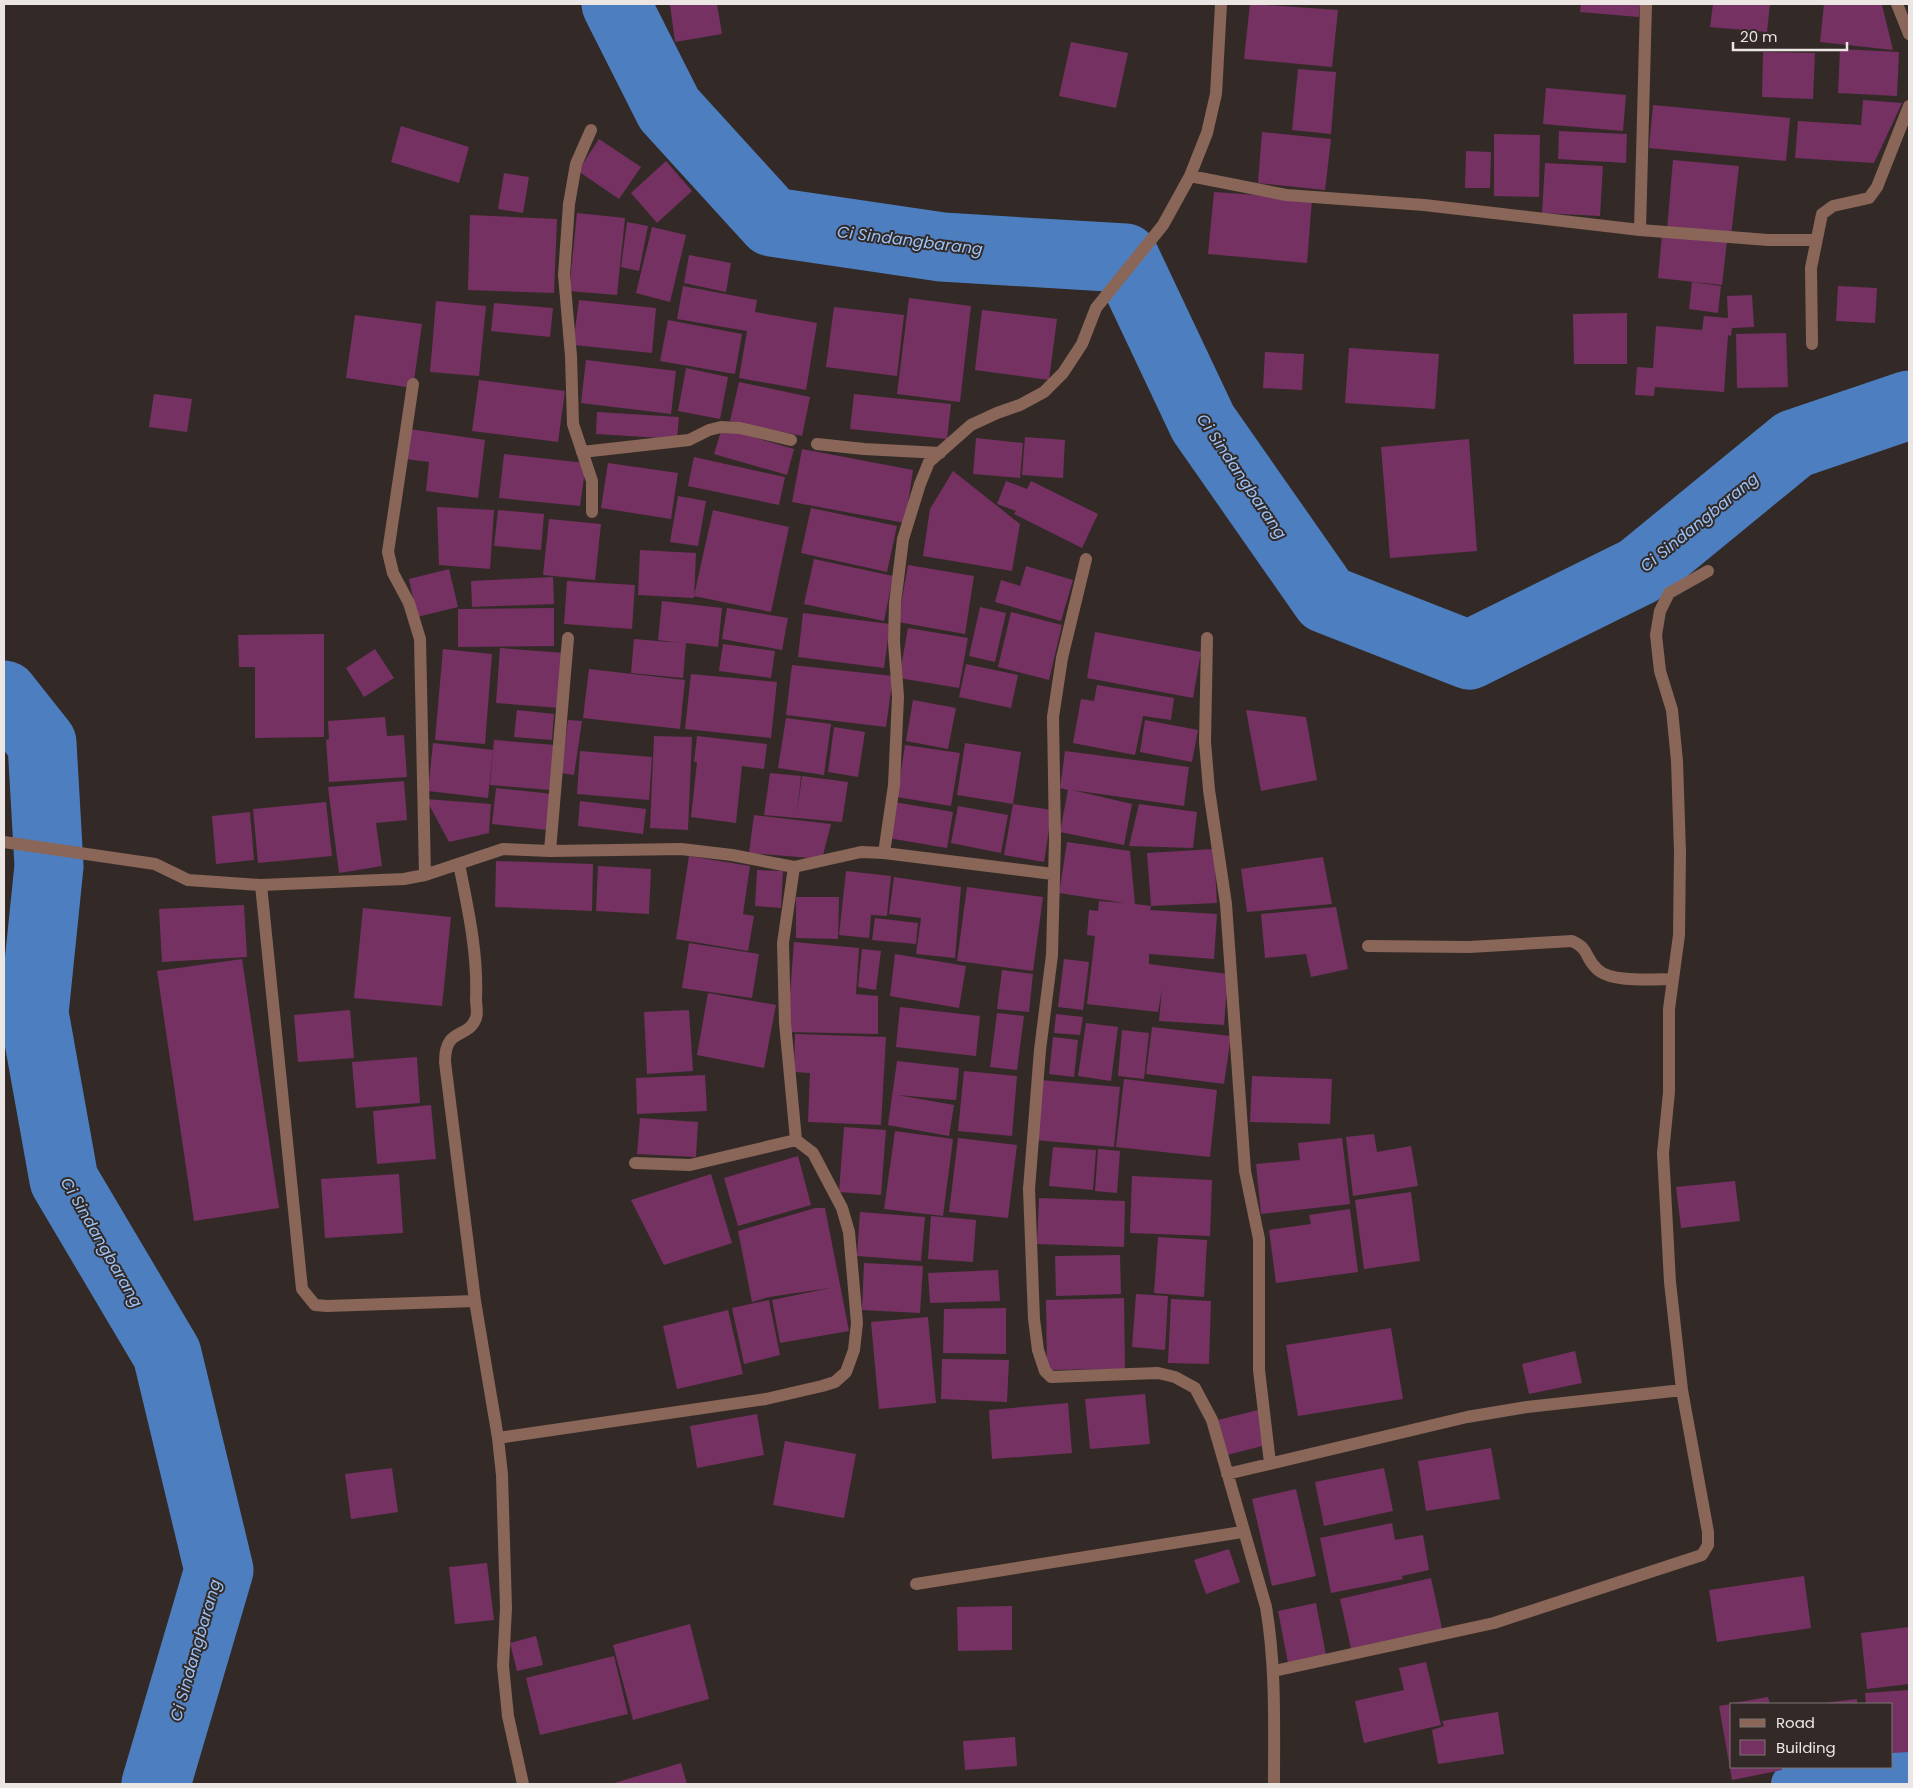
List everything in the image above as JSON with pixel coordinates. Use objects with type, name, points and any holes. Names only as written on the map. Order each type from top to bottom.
[{"type":"street","points":[[884,853],[896,749],[898,697],[894,642],[898,574],[903,539],[920,484],[929,462],[971,425],[997,413],[1020,406],[1044,392],[1064,373],[1082,344],[1096,308],[1163,225],[1190,176],[1207,133],[1216,94],[1221,4]]},
{"type":"street","points":[[1640,230],[1646,4]]},
{"type":"street","points":[[1897,4],[1909,34]]},
{"type":"street","points":[[1812,344],[1812,268],[1822,214],[1833,206],[1869,198],[1877,186],[1909,106]]},
{"type":"street","points":[[591,130],[576,164],[569,204],[564,275],[571,356],[573,424],[592,481],[592,512]]},
{"type":"street","points":[[1190,176],[1286,195],[1424,206],[1640,230],[1768,240],[1816,240]]},
{"type":"street","points":[[413,384],[388,552],[393,573],[409,603],[420,639],[425,875]]},
{"type":"street","points":[[582,452],[689,440],[709,430],[721,427],[740,428],[791,440]]},
{"type":"street","points":[[817,444],[940,454]]},
{"type":"street","points":[[1086,559],[1062,658],[1053,717],[1055,839],[1052,955],[1040,1050],[1029,1189],[1030,1250],[1038,1350],[1045,1371],[1051,1378],[1158,1374],[1175,1377],[1195,1388],[1212,1420],[1242,1532],[1266,1607],[1274,1671],[1274,1784]]},
{"type":"street","points":[[1274,1671],[1494,1623],[1702,1555],[1708,1545],[1708,1532],[1682,1390],[1670,1282],[1663,1153],[1668,1092],[1669,1009],[1679,935],[1680,852],[1677,761],[1672,710],[1660,671],[1656,635],[1660,611],[1669,593],[1708,572]]},
{"type":"street","points":[[550,851],[568,638]]},
{"type":"street","points":[[1207,638],[1205,742],[1209,790],[1226,904],[1245,1171],[1259,1239],[1260,1370],[1270,1462]]},
{"type":"street","points":[[4,842],[155,864],[188,880],[261,885],[350,882],[425,875],[502,849],[550,851],[681,849],[732,854],[794,867],[861,852],[884,853],[1053,874]]},
{"type":"street","points":[[459,864],[471,925],[477,986],[476,1018],[468,1028],[450,1039],[445,1050],[445,1062],[475,1301],[498,1438],[502,1475],[506,1608],[503,1666],[508,1716],[523,1784]]},
{"type":"street","points":[[498,1438],[766,1399],[835,1382],[846,1372],[854,1350],[857,1323],[849,1232],[842,1208],[812,1153],[796,1140],[785,1023],[783,943],[794,867]]},
{"type":"street","points":[[261,885],[302,1289],[315,1305],[327,1306],[475,1301]]},
{"type":"street","points":[[1368,946],[1468,947],[1572,942],[1583,946],[1597,970],[1609,976],[1673,979]]},
{"type":"street","points":[[635,1164],[690,1165],[796,1140]]},
{"type":"street","points":[[1227,1474],[1270,1462],[1509,1410],[1682,1390]]},
{"type":"street","points":[[916,1584],[1242,1532]]},
{"type":"building","points":[[670,4],[717,4],[722,34],[675,42]]},
{"type":"building","points":[[1250,4],[1338,10],[1332,67],[1244,59]]},
{"type":"building","points":[[1581,4],[1640,4],[1639,17],[1580,12]]},
{"type":"building","points":[[1713,4],[1770,4],[1767,32],[1710,27]]},
{"type":"building","points":[[1824,4],[1882,5],[1893,50],[1820,42]]},
{"type":"building","points":[[1071,42],[1128,53],[1116,108],[1059,96]]},
{"type":"building","points":[[1840,49],[1899,52],[1897,96],[1838,93]]},
{"type":"building","points":[[1763,52],[1815,53],[1813,99],[1762,97]]},
{"type":"building","points":[[1298,69],[1336,72],[1331,134],[1292,130]]},
{"type":"building","points":[[1546,88],[1626,95],[1623,131],[1543,124]]},
{"type":"building","points":[[1863,100],[1902,103],[1874,163],[1795,158],[1798,121],[1861,125]]},
{"type":"building","points":[[1653,105],[1790,118],[1786,161],[1649,148]]},
{"type":"building","points":[[401,126],[469,147],[459,183],[391,162]]},
{"type":"building","points":[[1559,131],[1627,134],[1626,163],[1558,159]]},
{"type":"building","points":[[1262,132],[1331,139],[1325,190],[1258,183]]},
{"type":"building","points":[[1494,134],[1540,135],[1539,197],[1494,196]]},
{"type":"building","points":[[599,139],[641,167],[619,199],[578,171]]},
{"type":"building","points":[[1466,151],[1491,152],[1490,188],[1465,188]]},
{"type":"building","points":[[1673,160],[1739,166],[1731,236],[1667,230]]},
{"type":"building","points":[[666,161],[692,191],[657,223],[631,193]]},
{"type":"building","points":[[1545,163],[1603,166],[1600,216],[1542,213]]},
{"type":"building","points":[[504,173],[529,177],[523,213],[498,209]]},
{"type":"building","points":[[1214,192],[1312,199],[1307,263],[1208,254]]},
{"type":"building","points":[[577,213],[625,218],[617,295],[569,291]]},
{"type":"building","points":[[470,215],[557,219],[554,293],[468,290]]},
{"type":"building","points":[[627,222],[648,226],[639,271],[621,267]]},
{"type":"building","points":[[652,227],[686,235],[670,302],[636,293]]},
{"type":"building","points":[[1662,235],[1727,241],[1722,285],[1658,278]]},
{"type":"building","points":[[689,255],[731,263],[726,292],[684,283]]},
{"type":"building","points":[[1692,282],[1721,286],[1718,313],[1689,309]]},
{"type":"building","points":[[683,286],[757,300],[755,312],[817,323],[806,390],[739,378],[747,331],[677,319]]},
{"type":"building","points":[[1838,286],[1877,288],[1875,323],[1836,321]]},
{"type":"building","points":[[1752,295],[1754,327],[1732,328],[1731,336],[1728,335],[1724,392],[1655,387],[1654,396],[1635,395],[1637,367],[1653,368],[1656,326],[1702,330],[1704,316],[1728,318],[1727,296]]},
{"type":"building","points":[[909,298],[971,306],[960,402],[897,394]]},
{"type":"building","points":[[579,300],[656,308],[652,353],[573,345]]},
{"type":"building","points":[[436,301],[486,306],[479,376],[430,372]]},
{"type":"building","points":[[494,303],[553,308],[550,337],[491,331]]},
{"type":"building","points":[[834,307],[904,315],[897,376],[826,367]]},
{"type":"building","points":[[982,310],[1057,319],[1049,380],[975,370]]},
{"type":"building","points":[[1627,313],[1627,364],[1574,364],[1573,314]]},
{"type":"building","points":[[355,315],[422,324],[413,388],[346,378]]},
{"type":"building","points":[[668,320],[742,334],[735,374],[660,361]]},
{"type":"building","points":[[1786,333],[1788,387],[1737,388],[1736,334]]},
{"type":"building","points":[[1349,348],[1439,354],[1435,409],[1345,403]]},
{"type":"building","points":[[1265,352],[1304,354],[1302,390],[1263,388]]},
{"type":"building","points":[[586,360],[676,371],[671,414],[581,403]]},
{"type":"building","points":[[686,368],[728,377],[720,419],[678,411]]},
{"type":"building","points":[[479,380],[565,391],[558,442],[472,431]]},
{"type":"building","points":[[739,382],[810,397],[802,436],[730,421]]},
{"type":"building","points":[[154,394],[192,399],[187,432],[149,427]]},
{"type":"building","points":[[854,394],[951,404],[947,439],[850,429]]},
{"type":"building","points":[[597,412],[679,417],[677,439],[596,434]]},
{"type":"building","points":[[722,428],[794,449],[787,475],[714,454]]},
{"type":"building","points":[[409,429],[485,440],[478,498],[426,491],[429,462],[406,459]]},
{"type":"building","points":[[1025,437],[1065,440],[1063,478],[1022,475]]},
{"type":"building","points":[[976,438],[1023,443],[1020,478],[973,474]]},
{"type":"building","points":[[1469,439],[1477,551],[1390,558],[1381,447]]},
{"type":"building","points":[[802,449],[913,470],[905,523],[792,502]]},
{"type":"building","points":[[504,454],[586,463],[580,506],[499,498]]},
{"type":"building","points":[[694,457],[785,477],[779,505],[688,486]]},
{"type":"building","points":[[608,463],[678,473],[671,519],[601,508]]},
{"type":"building","points":[[953,471],[1020,524],[1012,571],[923,556],[930,509]]},
{"type":"building","points":[[1006,481],[1027,489],[1031,481],[1098,514],[1082,548],[1014,514],[1016,511],[997,504]]},
{"type":"building","points":[[678,496],[706,501],[698,546],[670,542]]},
{"type":"building","points":[[437,507],[494,510],[490,569],[439,565]]},
{"type":"building","points":[[811,508],[897,526],[887,572],[801,553]]},
{"type":"building","points":[[498,510],[544,514],[541,550],[494,546]]},
{"type":"building","points":[[713,510],[789,527],[771,612],[694,596]]},
{"type":"building","points":[[549,519],[601,524],[595,580],[543,575]]},
{"type":"building","points":[[640,550],[696,553],[694,598],[638,595]]},
{"type":"building","points":[[814,559],[893,576],[884,621],[804,604]]},
{"type":"building","points":[[908,565],[974,576],[965,634],[898,622]]},
{"type":"building","points":[[1026,566],[1073,580],[1061,621],[995,602],[1001,580],[1020,586]]},
{"type":"building","points":[[449,569],[458,607],[417,617],[409,579]]},
{"type":"building","points":[[553,577],[554,604],[472,607],[471,581]]},
{"type":"building","points":[[567,581],[635,585],[632,629],[564,624]]},
{"type":"building","points":[[662,601],[722,608],[718,647],[686,643],[683,678],[631,673],[634,639],[681,643],[658,640]]},
{"type":"building","points":[[980,607],[1006,613],[995,662],[969,656]]},
{"type":"building","points":[[554,608],[554,646],[458,647],[458,609]]},
{"type":"building","points":[[727,608],[788,618],[782,650],[722,639]]},
{"type":"building","points":[[1011,612],[1062,625],[1049,680],[998,667]]},
{"type":"building","points":[[803,613],[890,624],[884,668],[798,657]]},
{"type":"building","points":[[908,628],[968,638],[959,688],[899,678]]},
{"type":"building","points":[[1095,632],[1201,652],[1193,698],[1087,678]]},
{"type":"building","points":[[324,634],[324,737],[255,738],[255,667],[239,667],[238,635]]},
{"type":"building","points":[[723,644],[775,651],[771,678],[719,671]]},
{"type":"building","points":[[500,648],[564,653],[560,708],[496,703]]},
{"type":"building","points":[[375,649],[394,678],[364,697],[346,668]]},
{"type":"building","points":[[443,649],[492,654],[485,744],[435,740]]},
{"type":"building","points":[[966,664],[1018,675],[1011,708],[959,697]]},
{"type":"building","points":[[792,665],[893,676],[886,727],[786,715]]},
{"type":"building","points":[[589,669],[685,680],[680,729],[583,718]]},
{"type":"building","points":[[691,674],[777,682],[771,738],[685,729]]},
{"type":"building","points":[[1097,685],[1174,698],[1171,720],[1143,716],[1135,755],[1073,743],[1081,699],[1094,701]]},
{"type":"building","points":[[913,700],[956,708],[948,749],[906,741]]},
{"type":"building","points":[[517,710],[554,714],[552,740],[514,737]]},
{"type":"building","points":[[1246,710],[1306,717],[1317,780],[1261,791]]},
{"type":"building","points":[[385,717],[387,736],[404,735],[407,777],[329,782],[326,740],[329,739],[328,721]]},
{"type":"building","points":[[786,718],[831,724],[824,775],[778,768]]},
{"type":"building","points":[[568,720],[582,721],[574,775],[561,773]]},
{"type":"building","points":[[1145,720],[1198,730],[1192,762],[1140,752]]},
{"type":"building","points":[[834,727],[865,732],[858,777],[828,772]]},
{"type":"building","points":[[654,736],[692,737],[688,830],[650,828]]},
{"type":"building","points":[[697,736],[767,744],[764,769],[742,766],[736,823],[691,817],[697,762],[694,762]]},
{"type":"building","points":[[494,740],[555,745],[551,790],[490,785]]},
{"type":"building","points":[[433,743],[493,750],[488,798],[428,791]]},
{"type":"building","points":[[965,743],[1021,752],[1013,804],[957,795]]},
{"type":"building","points":[[905,745],[960,753],[951,806],[897,797]]},
{"type":"building","points":[[580,751],[652,757],[649,800],[577,794]]},
{"type":"building","points":[[1065,751],[1189,767],[1184,806],[1072,790],[1132,804],[1124,845],[1060,832],[1068,790],[1060,788]]},
{"type":"building","points":[[770,773],[801,776],[797,813],[802,776],[848,782],[842,822],[764,815]]},
{"type":"building","points":[[404,781],[407,820],[376,823],[382,866],[339,873],[328,787]]},
{"type":"building","points":[[496,788],[553,794],[548,830],[492,824]]},
{"type":"building","points":[[426,799],[491,804],[489,833],[449,842]]},
{"type":"building","points":[[580,801],[646,809],[643,834],[578,826]]},
{"type":"building","points":[[326,802],[332,856],[258,863],[253,809]]},
{"type":"building","points":[[894,802],[953,812],[947,848],[888,838]]},
{"type":"building","points":[[1013,804],[1052,810],[1044,862],[1004,855]]},
{"type":"building","points":[[1139,804],[1197,812],[1193,848],[1129,846]]},
{"type":"building","points":[[958,806],[1008,815],[1001,853],[951,843]]},
{"type":"building","points":[[250,812],[254,860],[216,864],[212,816]]},
{"type":"building","points":[[754,815],[831,824],[822,859],[749,853]]},
{"type":"building","points":[[1067,842],[1130,851],[1135,904],[1151,906],[1150,910],[1217,914],[1214,959],[1149,954],[1149,964],[1228,974],[1224,1025],[1159,1021],[1162,989],[1158,1012],[1087,1004],[1095,936],[1087,935],[1089,910],[1098,911],[1099,901],[1125,903],[1059,893]]},
{"type":"building","points":[[1214,849],[1217,903],[1151,906],[1147,853]]},
{"type":"building","points":[[689,856],[750,866],[743,914],[754,916],[748,951],[676,939]]},
{"type":"building","points":[[1323,857],[1332,904],[1247,912],[1241,869]]},
{"type":"building","points":[[496,861],[593,864],[592,911],[495,907]]},
{"type":"building","points":[[598,866],[651,869],[649,914],[596,911]]},
{"type":"building","points":[[757,870],[783,871],[781,908],[755,906]]},
{"type":"building","points":[[846,871],[891,876],[887,916],[871,915],[869,938],[839,935]]},
{"type":"building","points":[[894,877],[961,887],[955,958],[916,954],[921,918],[889,914]]},
{"type":"building","points":[[967,887],[1043,897],[1033,971],[957,961]]},
{"type":"building","points":[[796,897],[839,897],[838,939],[796,938]]},
{"type":"building","points":[[244,905],[247,957],[162,962],[159,909]]},
{"type":"building","points":[[1336,907],[1348,969],[1311,977],[1306,954],[1265,958],[1261,914]]},
{"type":"building","points":[[363,908],[451,917],[442,1006],[354,998]]},
{"type":"building","points":[[875,918],[918,923],[916,944],[872,940]]},
{"type":"building","points":[[794,942],[859,948],[856,994],[878,996],[878,1034],[787,1032]]},
{"type":"building","points":[[689,943],[759,954],[752,998],[682,988]]},
{"type":"building","points":[[862,949],[881,951],[876,990],[858,987]]},
{"type":"building","points":[[895,954],[966,966],[959,1008],[890,996]]},
{"type":"building","points":[[242,959],[279,1208],[194,1221],[157,971]]},
{"type":"building","points":[[1064,959],[1089,962],[1083,1010],[1058,1007]]},
{"type":"building","points":[[1002,970],[1033,974],[1029,1012],[997,1009]]},
{"type":"building","points":[[708,993],[776,1005],[764,1068],[697,1055]]},
{"type":"building","points":[[900,1007],[980,1016],[976,1056],[896,1047]]},
{"type":"building","points":[[350,1010],[354,1058],[298,1062],[294,1015]]},
{"type":"building","points":[[689,1010],[693,1071],[647,1074],[644,1012]]},
{"type":"building","points":[[997,1013],[1024,1016],[1017,1070],[990,1067]]},
{"type":"building","points":[[1056,1014],[1083,1017],[1080,1035],[1054,1033]]},
{"type":"building","points":[[1086,1023],[1118,1027],[1111,1081],[1078,1076]]},
{"type":"building","points":[[1152,1027],[1231,1036],[1224,1084],[1146,1074]]},
{"type":"building","points":[[1122,1030],[1149,1033],[1144,1079],[1118,1076]]},
{"type":"building","points":[[795,1034],[886,1037],[881,1125],[808,1122],[810,1073],[794,1072]]},
{"type":"building","points":[[1053,1037],[1078,1040],[1074,1077],[1049,1074]]},
{"type":"building","points":[[417,1057],[420,1103],[356,1108],[352,1062]]},
{"type":"building","points":[[897,1061],[959,1068],[956,1100],[897,1095],[954,1105],[949,1136],[888,1125]]},
{"type":"building","points":[[964,1071],[1017,1076],[1012,1136],[958,1131]]},
{"type":"building","points":[[705,1075],[707,1111],[637,1114],[636,1078]]},
{"type":"building","points":[[1252,1076],[1332,1079],[1330,1124],[1250,1122]]},
{"type":"building","points":[[1124,1079],[1217,1090],[1210,1157],[1116,1147]]},
{"type":"building","points":[[1041,1080],[1120,1087],[1114,1147],[1035,1140]]},
{"type":"building","points":[[431,1105],[436,1159],[377,1164],[373,1111]]},
{"type":"building","points":[[640,1118],[698,1122],[696,1157],[637,1154]]},
{"type":"building","points":[[844,1127],[886,1130],[881,1195],[839,1192]]},
{"type":"building","points":[[895,1131],[953,1139],[943,1216],[884,1209]]},
{"type":"building","points":[[1374,1134],[1377,1152],[1411,1146],[1418,1186],[1353,1196],[1346,1137]]},
{"type":"building","points":[[958,1138],[1017,1145],[1008,1218],[949,1212]]},
{"type":"building","points":[[1342,1138],[1350,1204],[1261,1214],[1256,1164],[1300,1160],[1298,1143]]},
{"type":"building","points":[[1053,1147],[1096,1150],[1093,1190],[1049,1186]]},
{"type":"building","points":[[1098,1149],[1120,1151],[1117,1193],[1095,1191]]},
{"type":"building","points":[[798,1156],[811,1205],[738,1226],[724,1178]]},
{"type":"building","points":[[399,1174],[403,1233],[325,1238],[321,1179]]},
{"type":"building","points":[[711,1174],[732,1243],[664,1265],[631,1200]]},
{"type":"building","points":[[1132,1176],[1212,1180],[1210,1236],[1130,1233]]},
{"type":"building","points":[[1735,1181],[1740,1221],[1681,1228],[1676,1187]]},
{"type":"building","points":[[1411,1192],[1420,1261],[1364,1269],[1355,1200]]},
{"type":"building","points":[[1039,1198],[1125,1201],[1124,1247],[1037,1244]]},
{"type":"building","points":[[815,1208],[825,1208],[849,1331],[780,1343],[772,1300],[830,1288],[769,1297],[752,1302],[738,1231]]},
{"type":"building","points":[[1350,1209],[1358,1272],[1276,1283],[1269,1230],[1311,1224],[1309,1215]]},
{"type":"building","points":[[860,1212],[925,1217],[921,1261],[857,1256]]},
{"type":"building","points":[[931,1216],[976,1220],[973,1262],[928,1259]]},
{"type":"building","points":[[1158,1237],[1207,1240],[1204,1297],[1154,1293]]},
{"type":"building","points":[[1120,1255],[1121,1294],[1056,1296],[1055,1256]]},
{"type":"building","points":[[864,1263],[923,1266],[920,1313],[862,1310]]},
{"type":"building","points":[[998,1270],[1000,1301],[930,1303],[928,1273]]},
{"type":"building","points":[[1136,1294],[1168,1296],[1165,1350],[1132,1347]]},
{"type":"building","points":[[1124,1298],[1125,1369],[1047,1370],[1046,1300]]},
{"type":"building","points":[[1171,1299],[1211,1301],[1209,1364],[1168,1363]]},
{"type":"building","points":[[769,1300],[780,1355],[744,1364],[732,1308]]},
{"type":"building","points":[[1006,1308],[1006,1354],[943,1353],[944,1309]]},
{"type":"building","points":[[728,1310],[743,1374],[677,1389],[663,1326]]},
{"type":"building","points":[[928,1317],[936,1403],[879,1409],[871,1322]]},
{"type":"building","points":[[1391,1328],[1403,1399],[1298,1416],[1286,1345]]},
{"type":"building","points":[[1575,1351],[1582,1383],[1529,1394],[1522,1364]]},
{"type":"building","points":[[942,1359],[1009,1360],[1007,1402],[941,1399]]},
{"type":"building","points":[[1145,1394],[1150,1444],[1090,1449],[1085,1399]]},
{"type":"building","points":[[1068,1403],[1072,1453],[992,1459],[989,1410]]},
{"type":"building","points":[[1258,1410],[1266,1445],[1227,1455],[1218,1420]]},
{"type":"building","points":[[757,1414],[764,1455],[697,1468],[690,1426]]},
{"type":"building","points":[[785,1441],[856,1454],[844,1518],[773,1505]]},
{"type":"building","points":[[1491,1448],[1500,1499],[1426,1511],[1418,1461]]},
{"type":"building","points":[[392,1468],[398,1512],[351,1519],[345,1474]]},
{"type":"building","points":[[1384,1468],[1393,1511],[1324,1526],[1315,1482]]},
{"type":"building","points":[[1296,1489],[1316,1576],[1272,1586],[1252,1499]]},
{"type":"building","points":[[1392,1523],[1395,1540],[1423,1535],[1429,1570],[1402,1576],[1403,1579],[1331,1593],[1320,1538]]},
{"type":"building","points":[[1229,1549],[1240,1582],[1206,1594],[1194,1560]]},
{"type":"building","points":[[487,1563],[494,1620],[455,1624],[449,1567]]},
{"type":"building","points":[[1804,1576],[1811,1628],[1717,1642],[1709,1590]]},
{"type":"building","points":[[1431,1578],[1443,1633],[1352,1653],[1340,1599]]},
{"type":"building","points":[[1316,1603],[1326,1655],[1288,1663],[1278,1611]]},
{"type":"building","points":[[1012,1606],[1012,1650],[958,1651],[957,1607]]},
{"type":"building","points":[[690,1624],[709,1699],[633,1720],[613,1645]]},
{"type":"building","points":[[1909,1627],[1909,1684],[1867,1689],[1861,1633]]},
{"type":"building","points":[[536,1636],[543,1665],[517,1671],[510,1643]]},
{"type":"building","points":[[614,1656],[628,1714],[540,1735],[526,1678]]},
{"type":"building","points":[[1426,1662],[1441,1725],[1364,1743],[1355,1701],[1404,1690],[1399,1668]]},
{"type":"building","points":[[1909,1690],[1909,1752],[1893,1753],[1893,1703],[1866,1703],[1865,1693]]},
{"type":"building","points":[[1768,1697],[1770,1703],[1733,1703]]},
{"type":"building","points":[[1857,1699],[1857,1703],[1823,1703]]},
{"type":"building","points":[[1730,1704],[1730,1768],[1782,1768],[1782,1770],[1732,1780],[1719,1706]]},
{"type":"building","points":[[1498,1712],[1504,1754],[1438,1764],[1432,1730],[1444,1726],[1442,1721]]},
{"type":"building","points":[[1015,1737],[1017,1766],[965,1770],[963,1741]]},
{"type":"building","points":[[681,1763],[687,1784],[611,1784]]},
{"type":"waterway","name":"Ci Sindangbarang","points":[[616,4],[669,109],[772,222],[942,247],[1125,258],[1203,423],[1326,599],[1469,655],[1639,571],[1794,444],[1909,405]]},
{"type":"waterway","name":"Ci Sindangbarang","points":[[4,695],[42,743],[49,866],[34,1013],[64,1180],[167,1354],[219,1570],[156,1784]]},
{"type":"waterway","points":[[1791,1784],[1872,1768],[1909,1768]]}]
